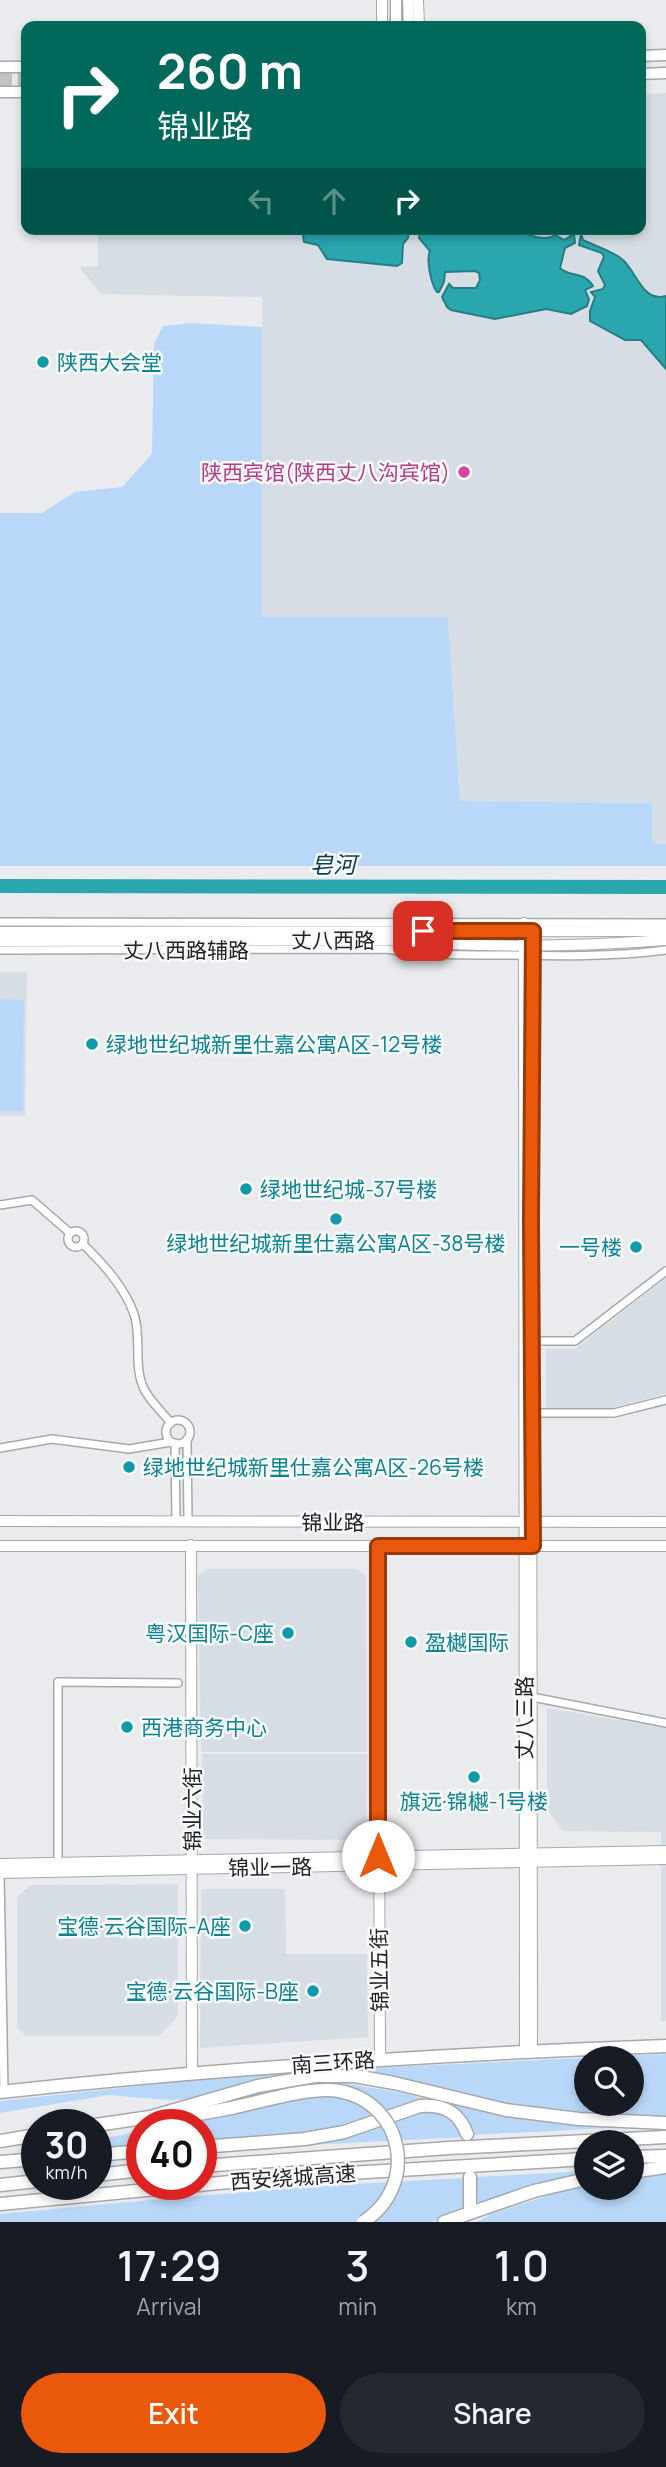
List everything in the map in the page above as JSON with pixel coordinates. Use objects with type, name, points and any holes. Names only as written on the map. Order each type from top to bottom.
[{"type":"highway","name":"南三环路","points":[[2,2091],[380,2059],[666,2046]]},
{"type":"highway","points":[[178,2109],[258,2086],[314,2076],[355,2076],[506,2110],[579,2119],[666,2123]]},
{"type":"highway","points":[[217,2111],[327,2091],[354,2095],[371,2106],[385,2119],[396,2137],[399,2158],[395,2182],[387,2199],[373,2216],[363,2222]]},
{"type":"highway","points":[[217,2146],[305,2139],[344,2132],[430,2105],[450,2110],[463,2123],[467,2134]]},
{"type":"highway","name":"西安绕城高速","points":[[217,2165],[449,2148],[666,2137]]},
{"type":"highway","points":[[0,2141],[21,2138]]},
{"type":"highway","points":[[644,2157],[666,2156]]},
{"type":"highway","points":[[0,2162],[21,2160]]},
{"type":"highway","name":"西安绕城高速","points":[[0,2204],[282,2177],[574,2160]]},
{"type":"highway","points":[[644,2170],[666,2167]]},
{"type":"highway","points":[[0,2177],[21,2176]]},
{"type":"highway","points":[[468,2216],[470,2177]]},
{"type":"highway","points":[[444,2222],[534,2191],[574,2182]]},
{"type":"highway","points":[[0,2185],[21,2183]]},
{"type":"main road","points":[[396,0],[396,21]]},
{"type":"main road","points":[[408,0],[409,21]]},
{"type":"main road","points":[[646,56],[666,55]]},
{"type":"main road","points":[[0,67],[21,67]]},
{"type":"main road","points":[[646,74],[666,73]]},
{"type":"main road","points":[[0,92],[21,92]]},
{"type":"street","points":[[382,0],[382,21]]},
{"type":"street","points":[[418,0],[419,21]]},
{"type":"street","name":"丈八西路辅路","points":[[0,922],[527,928],[666,923]]},
{"type":"street","name":"丈八西路","points":[[0,932],[527,928],[666,931]]},
{"type":"street","name":"丈八三路","points":[[527,928],[528,2051]]},
{"type":"street","name":"丈八西路","points":[[0,941],[387,940],[432,944],[620,944],[666,940]]},
{"type":"street","name":"丈八西路辅路","points":[[0,950],[385,949],[417,954],[529,956],[626,955],[666,950]]},
{"type":"street","name":"丈八三路","points":[[528,1522],[533,1413],[529,956]]},
{"type":"street","points":[[0,1205],[32,1199],[70,1233]]},
{"type":"street","points":[[70,1233],[80,1232],[84,1236],[83,1244],[115,1279],[125,1296],[138,1332],[142,1387],[170,1423]]},
{"type":"street","points":[[70,1233],[68,1241],[71,1245],[79,1247],[83,1244]]},
{"type":"street","points":[[532,1341],[575,1341],[666,1272]]},
{"type":"street","points":[[533,1413],[614,1413],[666,1400]]},
{"type":"street","points":[[176,1521],[173,1443],[166,1435],[166,1429],[170,1423],[177,1420],[185,1422],[189,1430],[188,1521]]},
{"type":"street","points":[[0,1448],[52,1439],[129,1449],[183,1442],[187,1438]]},
{"type":"street","name":"锦业路","points":[[0,1521],[666,1522]]},
{"type":"street","name":"锦业六街","points":[[191,1545],[192,2073]]},
{"type":"street","name":"锦业路","points":[[0,1546],[666,1546]]},
{"type":"street","name":"锦业五街","points":[[378,1546],[380,2059]]},
{"type":"street","name":"丈八三路","points":[[528,1546],[532,1697],[529,1858]]},
{"type":"street","points":[[57,1867],[58,1682],[178,1683]]},
{"type":"street","points":[[532,1697],[666,1723]]},
{"type":"street","name":"锦业一路","points":[[529,1858],[666,1851]]},
{"type":"street","name":"锦业一路","points":[[0,1864],[57,1867],[529,1858],[666,1860]]},
{"type":"street","name":"锦业一路","points":[[0,1873],[57,1867]]},
{"type":"street","points":[[0,1873],[2,2091]]},
{"type":"shaded area","name":"陕西宾馆(陕西丈八沟宾馆)","points":[[666,93],[666,844],[652,843],[651,803],[460,801],[448,617],[262,617],[262,297],[101,294],[79,267],[98,266],[98,235],[646,235],[646,94]]},
{"type":"shaded area","points":[[303,235],[408,235],[403,244],[402,263],[397,266],[327,259],[318,245],[304,242]]},
{"type":"shaded area","points":[[419,235],[531,235],[547,238],[555,235],[564,240],[574,235],[575,243],[565,248],[560,268],[585,278],[593,286],[585,290],[589,299],[587,306],[571,314],[546,309],[495,319],[451,310],[442,297],[449,284],[453,288],[476,288],[480,280],[479,273],[445,272],[444,282],[437,292],[430,272],[430,251]]},
{"type":"shaded area","points":[[581,235],[583,240],[623,260],[646,291],[658,297],[666,296],[666,369],[641,340],[625,340],[590,321],[595,297],[591,292],[603,289],[605,285],[598,271],[604,257],[602,253],[579,245]]},
{"type":"shaded area","points":[[191,323],[262,327],[262,617],[448,617],[460,801],[652,803],[652,843],[666,844],[666,866],[0,866],[0,513],[42,513],[75,492],[122,487],[152,454],[154,344],[163,326]]},
{"type":"shaded area","points":[[0,972],[27,972],[25,1116],[0,1116]]},
{"type":"shaded area","points":[[0,999],[24,1000],[23,1111],[0,1111]]},
{"type":"shaded area","points":[[666,1278],[666,1394],[611,1408],[546,1408],[546,1349],[575,1349]]},
{"type":"shaded area","points":[[207,1569],[357,1569],[366,1576],[367,1752],[201,1752],[198,1575]]},
{"type":"shaded area","points":[[547,1708],[666,1728],[666,2021],[661,2021],[661,1832],[563,1831],[547,1809]]},
{"type":"shaded area","points":[[202,1754],[367,1754],[366,1840],[203,1839]]},
{"type":"shaded area","points":[[178,1884],[178,2016],[159,2036],[26,2036],[17,2028],[17,1897],[31,1885]]},
{"type":"shaded area","points":[[201,1889],[285,1889],[286,1954],[367,1954],[368,2037],[200,2048]]},
{"type":"shaded area","points":[[666,2054],[666,2117],[618,2116],[644,2116],[644,2055]]},
{"type":"shaded area","points":[[574,2058],[574,2112],[486,2100],[377,2074],[328,2070]]},
{"type":"shaded area","points":[[296,2073],[425,2100],[320,2133],[217,2141],[217,2117],[234,2114],[229,2090],[188,2099],[167,2100],[109,2095],[0,2113],[0,2101],[176,2082]]},
{"type":"shaded area","points":[[452,2104],[499,2116],[609,2128],[472,2135]]},
{"type":"shaded area","points":[[423,2109],[446,2113],[466,2137],[308,2145]]},
{"type":"shaded area","points":[[126,2134],[126,2147],[112,2148],[112,2137]]},
{"type":"shaded area","points":[[574,2172],[574,2179],[478,2206],[476,2177]]},
{"type":"shaded area","points":[[666,2174],[666,2222],[477,2222],[492,2214],[574,2189],[574,2200],[644,2200],[644,2178]]},
{"type":"shaded area","points":[[465,2178],[466,2209],[431,2222],[0,2222],[0,2214],[58,2208],[151,2200],[217,2200],[217,2195]]},
{"type":"waterway","name":"皂河","points":[[0,886],[666,887]]},
{"type":"tunnel","points":[[0,76],[21,76]]},
{"type":"tunnel","points":[[0,86],[21,85]]},
{"type":"place","name":"陕西大会堂","points":[[43,362]]},
{"type":"place","name":"陕西宾馆(陕西丈八沟宾馆)","points":[[464,472]]},
{"type":"place","name":"绿地世纪城新里仕嘉公寓A区-12号楼","points":[[92,1044]]},
{"type":"place","name":"绿地世纪城-37号楼","points":[[246,1189]]},
{"type":"place","name":"绿地世纪城新里仕嘉公寓A区-38号楼","points":[[336,1219]]},
{"type":"place","name":"一号楼","points":[[636,1247]]},
{"type":"place","name":"绿地世纪城新里仕嘉公寓A区-26号楼","points":[[129,1467]]},
{"type":"place","name":"粤汉国际-C座","points":[[288,1633]]},
{"type":"place","name":"盈樾国际","points":[[411,1642]]},
{"type":"place","name":"西港商务中心","points":[[127,1727]]},
{"type":"place","name":"旗远·锦樾-1号楼","points":[[474,1777]]},
{"type":"place","name":"宝德·云谷国际-A座","points":[[245,1926]]},
{"type":"place","name":"宝德·云谷国际-B座","points":[[313,1991]]},
{"type":"route","points":[[378,1856],[378,1546],[533,1546],[533,931],[423,931]]}]
